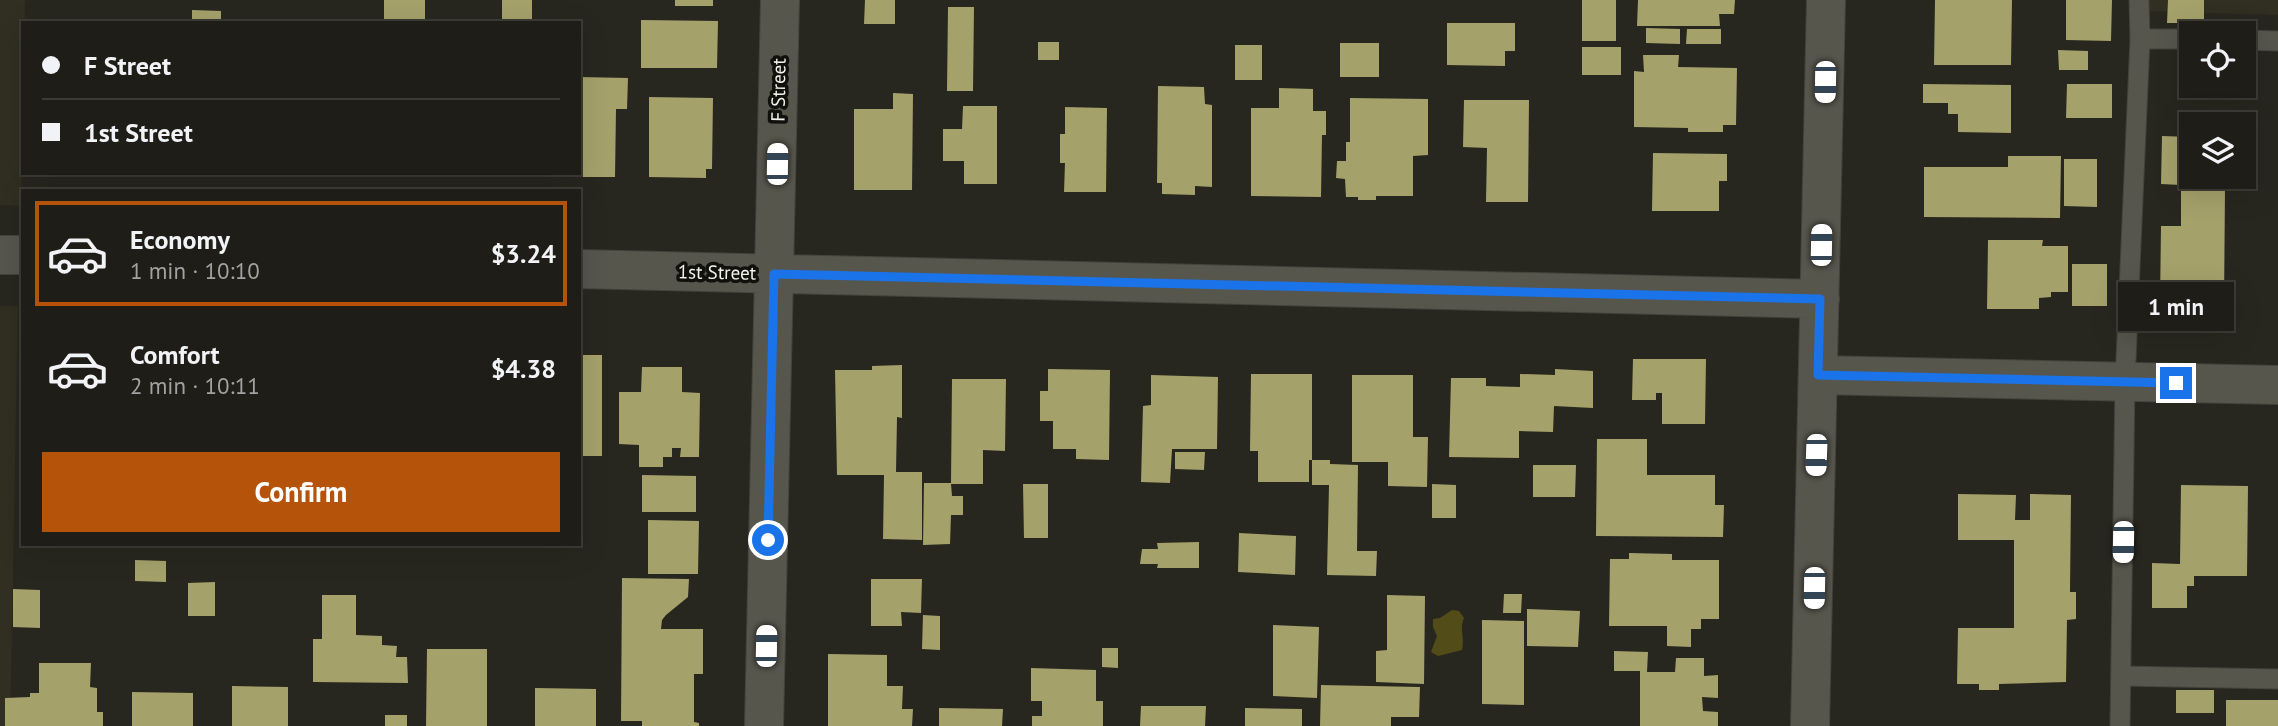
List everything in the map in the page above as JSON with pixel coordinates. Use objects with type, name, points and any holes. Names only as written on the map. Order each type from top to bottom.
[{"type":"street","name":"F Street","points":[[764,726],[780,0]]},
{"type":"street","points":[[1810,726],[1826,0]]},
{"type":"street","points":[[0,255],[21,256]]},
{"type":"street","name":"1st Street","points":[[581,269],[1820,299]]},
{"type":"street","points":[[1818,375],[2278,385]]},
{"type":"lane","points":[[2120,726],[2125,382],[2140,39],[2139,0]]},
{"type":"lane","points":[[2140,39],[2179,39]]},
{"type":"lane","points":[[2256,40],[2278,41]]},
{"type":"lane","points":[[2121,676],[2278,680]]},
{"type":"shaded area","points":[[0,0],[25,0],[25,21],[21,21],[21,206],[0,205]]},
{"type":"shaded area","points":[[2145,0],[2278,0],[2278,15],[2145,11]]},
{"type":"shaded area","points":[[0,306],[18,306],[10,726],[0,726]]},
{"type":"shaded area","points":[[1452,610],[1459,611],[1464,618],[1462,650],[1438,656],[1431,652],[1437,636],[1433,619]]},
{"type":"building","points":[[384,0],[425,0],[425,21],[384,21]]},
{"type":"building","points":[[502,0],[532,0],[532,21],[502,21]]},
{"type":"building","points":[[675,0],[713,0],[713,6],[675,6]]},
{"type":"building","points":[[865,0],[895,0],[895,24],[864,24]]},
{"type":"building","points":[[1582,0],[1616,0],[1616,41],[1582,41]]},
{"type":"building","points":[[1638,0],[1735,0],[1734,14],[1719,14],[1720,26],[1637,26]]},
{"type":"building","points":[[1935,0],[2012,0],[2011,65],[1934,65]]},
{"type":"building","points":[[2066,0],[2112,0],[2111,41],[2066,40]]},
{"type":"building","points":[[2168,0],[2204,0],[2204,21],[2167,23]]},
{"type":"building","points":[[948,7],[974,7],[973,91],[947,91]]},
{"type":"building","points":[[192,10],[221,11],[221,21],[192,21]]},
{"type":"building","points":[[641,20],[718,21],[717,68],[641,68]]},
{"type":"building","points":[[1447,23],[1515,23],[1515,51],[1505,51],[1505,66],[1447,65]]},
{"type":"building","points":[[1646,28],[1680,29],[1680,44],[1646,43]]},
{"type":"building","points":[[1687,29],[1721,29],[1721,44],[1686,44]]},
{"type":"building","points":[[1038,42],[1059,42],[1059,60],[1038,60]]},
{"type":"building","points":[[1340,43],[1379,43],[1379,77],[1340,77]]},
{"type":"building","points":[[1235,45],[1262,45],[1262,80],[1235,80]]},
{"type":"building","points":[[1582,47],[1621,47],[1621,75],[1582,75]]},
{"type":"building","points":[[2058,50],[2088,51],[2088,70],[2059,70]]},
{"type":"building","points":[[1643,55],[1679,55],[1678,67],[1737,68],[1736,125],[1723,125],[1723,132],[1634,127],[1634,71],[1644,72]]},
{"type":"building","points":[[581,77],[628,78],[627,109],[616,109],[615,177],[557,177],[581,175]]},
{"type":"building","points":[[1923,84],[2011,85],[2011,133],[1958,132],[1958,114],[1948,114],[1948,103],[1923,103]]},
{"type":"building","points":[[2067,84],[2112,84],[2112,118],[2066,118]]},
{"type":"building","points":[[1158,86],[1204,87],[1205,104],[1212,105],[1212,187],[1195,186],[1195,195],[1162,194],[1162,183],[1157,183]]},
{"type":"building","points":[[1279,88],[1313,89],[1313,111],[1326,111],[1326,135],[1322,135],[1321,197],[1251,196],[1251,108],[1279,108]]},
{"type":"building","points":[[893,93],[913,94],[912,190],[854,190],[854,109],[893,109]]},
{"type":"building","points":[[649,97],[713,98],[712,169],[706,169],[706,178],[649,177]]},
{"type":"building","points":[[1350,98],[1428,99],[1428,155],[1413,156],[1413,196],[1376,196],[1376,200],[1346,197],[1345,179],[1336,178],[1337,161],[1346,161],[1346,142],[1350,142]]},
{"type":"building","points":[[1464,100],[1529,100],[1528,202],[1486,202],[1487,148],[1463,147]]},
{"type":"building","points":[[963,106],[997,106],[997,184],[964,184],[964,161],[943,161],[943,129],[962,129]]},
{"type":"building","points":[[1065,107],[1107,108],[1106,192],[1064,192],[1065,163],[1060,163],[1060,134],[1065,134]]},
{"type":"building","points":[[2162,136],[2179,137],[2179,185],[2161,184]]},
{"type":"building","points":[[1653,153],[1727,154],[1727,181],[1719,181],[1719,211],[1652,211]]},
{"type":"building","points":[[2008,156],[2061,156],[2060,218],[1924,217],[1924,167],[2008,167]]},
{"type":"building","points":[[2064,159],[2097,159],[2097,207],[2064,206]]},
{"type":"building","points":[[2181,189],[2225,189],[2224,305],[2160,304],[2161,226],[2181,226]]},
{"type":"building","points":[[1988,240],[2043,240],[2042,246],[2068,246],[2068,292],[2051,292],[2051,297],[2039,298],[2039,309],[1987,309]]},
{"type":"building","points":[[2072,264],[2107,264],[2107,306],[2072,306]]},
{"type":"building","points":[[581,355],[602,355],[602,456],[581,456]]},
{"type":"building","points":[[1633,359],[1706,359],[1705,424],[1662,424],[1662,393],[1656,393],[1656,400],[1632,400]]},
{"type":"building","points":[[902,365],[902,418],[897,417],[896,472],[922,472],[922,540],[883,539],[884,475],[837,475],[835,370],[872,370],[872,366]]},
{"type":"building","points":[[642,367],[682,367],[682,392],[700,393],[699,457],[680,457],[681,448],[672,448],[672,457],[663,457],[663,467],[639,467],[639,445],[619,444],[619,392],[641,392]]},
{"type":"building","points":[[1048,369],[1110,370],[1109,460],[1076,459],[1076,449],[1053,449],[1053,421],[1040,421],[1040,391],[1048,391]]},
{"type":"building","points":[[1555,369],[1593,371],[1593,408],[1554,406],[1553,432],[1519,431],[1519,458],[1449,457],[1451,378],[1486,378],[1486,386],[1520,387],[1520,374],[1555,375]]},
{"type":"building","points":[[1251,374],[1312,374],[1312,460],[1309,460],[1309,482],[1258,482],[1258,451],[1250,451]]},
{"type":"building","points":[[1151,375],[1218,377],[1217,449],[1172,449],[1170,483],[1141,482],[1143,406],[1151,405]]},
{"type":"building","points":[[1352,375],[1413,375],[1413,437],[1428,437],[1427,487],[1388,486],[1388,462],[1352,462]]},
{"type":"building","points":[[952,379],[1006,379],[1005,451],[983,450],[983,484],[951,484],[952,496],[963,496],[963,515],[951,515],[950,544],[923,545],[924,483],[951,483]]},
{"type":"building","points":[[1597,439],[1647,439],[1647,475],[1715,475],[1715,505],[1724,505],[1723,537],[1596,536]]},
{"type":"building","points":[[1175,452],[1205,452],[1204,470],[1175,469]]},
{"type":"building","points":[[1312,460],[1358,465],[1357,551],[1377,551],[1376,576],[1327,575],[1329,485],[1312,485]]},
{"type":"building","points":[[1533,465],[1576,465],[1575,497],[1533,497]]},
{"type":"building","points":[[642,475],[696,476],[696,512],[642,512]]},
{"type":"building","points":[[1023,484],[1048,484],[1048,538],[1024,538]]},
{"type":"building","points":[[1432,484],[1456,485],[1456,518],[1432,518]]},
{"type":"building","points":[[2181,485],[2248,486],[2247,576],[2194,576],[2194,586],[2187,586],[2187,608],[2152,608],[2152,563],[2180,564]]},
{"type":"building","points":[[1958,494],[2016,495],[2015,520],[2030,520],[2030,494],[2071,495],[2070,592],[2076,592],[2076,619],[2067,620],[2066,682],[1999,684],[1999,690],[1979,690],[1979,684],[1957,684],[1958,628],[2014,628],[2014,540],[1958,540]]},
{"type":"building","points":[[648,520],[699,521],[698,574],[648,574]]},
{"type":"building","points":[[1239,533],[1296,536],[1295,575],[1238,572]]},
{"type":"building","points":[[1199,542],[1199,568],[1157,568],[1158,564],[1140,564],[1142,549],[1158,549],[1157,543]]},
{"type":"building","points":[[1629,553],[1672,554],[1672,560],[1719,560],[1719,619],[1701,619],[1701,629],[1691,629],[1691,647],[1667,646],[1667,626],[1609,626],[1610,559],[1629,559]]},
{"type":"building","points":[[135,560],[166,561],[166,582],[135,581]]},
{"type":"building","points":[[622,578],[689,579],[688,597],[666,615],[661,629],[703,629],[703,674],[694,674],[694,722],[699,723],[699,726],[642,726],[642,721],[621,721]]},
{"type":"building","points":[[871,579],[922,579],[921,613],[901,612],[902,626],[871,626]]},
{"type":"building","points":[[215,582],[215,616],[188,616],[188,583]]},
{"type":"building","points":[[13,589],[40,590],[40,628],[13,627]]},
{"type":"building","points":[[1504,594],[1522,594],[1521,613],[1503,613]]},
{"type":"building","points":[[322,595],[356,595],[356,635],[382,636],[382,645],[397,646],[396,657],[407,657],[408,683],[313,682],[313,639],[322,639]]},
{"type":"building","points":[[1387,595],[1425,596],[1424,684],[1376,682],[1376,651],[1387,650]]},
{"type":"building","points":[[1527,609],[1580,611],[1578,647],[1527,646]]},
{"type":"building","points":[[923,615],[940,616],[940,650],[922,649]]},
{"type":"building","points":[[1482,620],[1524,621],[1524,705],[1482,704]]},
{"type":"building","points":[[1273,625],[1319,627],[1317,698],[1273,696]]},
{"type":"building","points":[[1102,648],[1118,648],[1118,668],[1102,667]]},
{"type":"building","points":[[427,649],[487,649],[487,726],[426,726]]},
{"type":"building","points":[[1614,651],[1648,652],[1647,672],[1675,672],[1676,658],[1704,658],[1704,676],[1718,675],[1718,698],[1702,697],[1703,711],[1718,712],[1718,726],[1640,726],[1640,671],[1614,671]]},
{"type":"building","points":[[828,654],[887,655],[887,686],[903,686],[902,709],[913,709],[912,726],[828,726]]},
{"type":"building","points":[[39,663],[91,663],[90,687],[97,688],[97,712],[103,712],[103,726],[5,726],[5,698],[30,697],[30,693],[39,693]]},
{"type":"building","points":[[1031,668],[1096,670],[1096,701],[1103,701],[1103,726],[1032,726],[1032,716],[1042,716],[1042,701],[1031,701]]},
{"type":"building","points":[[1321,685],[1420,687],[1419,717],[1391,717],[1391,726],[1320,726]]},
{"type":"building","points":[[232,686],[288,687],[288,726],[232,726]]},
{"type":"building","points":[[535,688],[596,689],[596,726],[535,726]]},
{"type":"building","points":[[2176,690],[2214,690],[2214,713],[2176,713]]},
{"type":"building","points":[[132,692],[193,693],[193,726],[132,726]]},
{"type":"building","points":[[2226,700],[2278,700],[2278,726],[2226,726]]},
{"type":"building","points":[[1141,706],[1206,706],[1205,726],[1140,726]]},
{"type":"building","points":[[939,708],[1003,709],[1002,726],[939,726]]},
{"type":"building","points":[[1245,708],[1302,709],[1302,726],[1245,726]]},
{"type":"building","points":[[385,715],[407,715],[407,726],[385,726]]},
{"type":"route","points":[[768,540],[774,274],[1820,299],[1818,375],[2176,383]]}]
